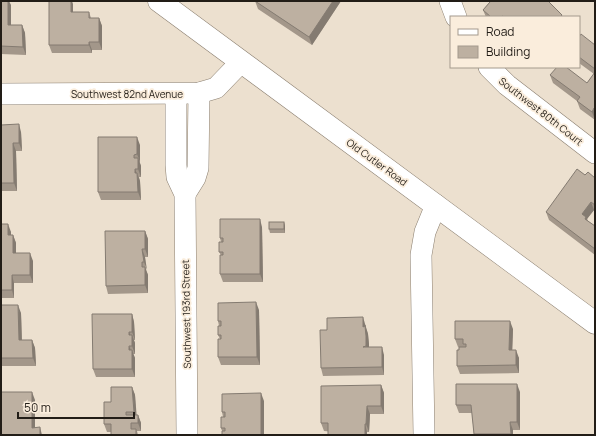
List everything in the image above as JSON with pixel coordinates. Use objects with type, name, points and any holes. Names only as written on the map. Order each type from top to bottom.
[{"type":"main road","name":"Old Cutler Road","points":[[159,1],[240,62],[436,204],[595,323]]},
{"type":"street","points":[[450,1],[456,16]]},
{"type":"street","name":"Southwest 82nd Avenue","points":[[1,94],[199,93],[216,88],[240,62]]},
{"type":"street","name":"Southwest 80th Court","points":[[490,68],[507,85],[595,152]]},
{"type":"street","points":[[185,194],[195,178],[199,151],[199,93]]},
{"type":"street","name":"Southwest 193rd Street","points":[[176,94],[176,152],[178,177],[185,194],[187,435]]},
{"type":"street","points":[[176,152],[199,151]]},
{"type":"street","points":[[424,435],[421,255],[425,232],[436,204]]},
{"type":"building","points":[[1,1],[8,1],[8,25],[22,25],[23,47],[1,46]]},
{"type":"building","points":[[49,1],[71,1],[71,12],[89,12],[89,18],[99,18],[99,42],[89,42],[89,45],[49,45]]},
{"type":"building","points":[[255,1],[333,1],[309,37]]},
{"type":"building","points":[[548,1],[562,15],[490,16],[483,10],[490,2]]},
{"type":"building","points":[[581,34],[595,45],[595,69],[580,58]]},
{"type":"building","points":[[556,68],[567,68],[587,83],[595,72],[595,109],[594,108],[592,112],[577,101],[580,97],[550,75]]},
{"type":"building","points":[[19,124],[19,143],[13,143],[14,183],[1,183],[1,125]]},
{"type":"building","points":[[98,137],[137,137],[137,154],[134,155],[134,158],[138,158],[138,169],[135,169],[135,173],[137,173],[138,192],[98,192]]},
{"type":"building","points":[[577,169],[585,175],[588,172],[595,178],[595,205],[591,202],[582,214],[586,217],[585,219],[595,226],[595,249],[546,212]]},
{"type":"building","points":[[220,219],[260,219],[260,274],[220,274],[220,255],[223,255],[223,252],[219,252],[219,242],[223,242],[223,238],[220,238]]},
{"type":"building","points":[[269,222],[284,222],[284,229],[269,229]]},
{"type":"building","points":[[1,224],[8,224],[8,235],[13,235],[13,253],[30,253],[30,275],[12,275],[12,290],[1,290]]},
{"type":"building","points":[[105,231],[145,231],[145,249],[142,249],[144,262],[142,262],[142,267],[145,267],[145,285],[106,286]]},
{"type":"building","points":[[256,302],[257,357],[218,357],[218,339],[221,339],[221,335],[218,335],[218,326],[221,326],[221,321],[218,321],[218,303]]},
{"type":"building","points":[[1,305],[18,305],[19,340],[32,340],[33,358],[1,358]]},
{"type":"building","points":[[92,314],[132,314],[132,332],[129,332],[129,335],[132,335],[132,346],[129,346],[129,350],[132,350],[132,369],[93,369]]},
{"type":"building","points":[[363,317],[366,346],[363,347],[382,347],[382,367],[321,368],[320,330],[327,330],[327,318]]},
{"type":"building","points":[[455,321],[510,321],[509,350],[516,350],[516,365],[457,366],[457,350],[459,350],[459,347],[466,347],[466,344],[463,344],[463,339],[455,339]]},
{"type":"building","points":[[456,384],[517,384],[517,422],[510,422],[511,434],[474,434],[471,405],[456,405]]},
{"type":"building","points":[[381,385],[381,406],[367,406],[365,435],[328,435],[328,423],[321,423],[321,386]]},
{"type":"building","points":[[111,387],[132,387],[134,412],[126,412],[126,415],[138,415],[138,423],[131,423],[131,429],[136,429],[136,435],[111,435],[111,424],[104,424],[104,402],[111,402]]},
{"type":"building","points":[[1,392],[32,392],[32,428],[40,427],[40,435],[1,435]]},
{"type":"building","points":[[261,393],[261,435],[222,435],[222,431],[225,431],[225,428],[221,428],[221,417],[225,417],[225,412],[222,412],[222,394]]}]
